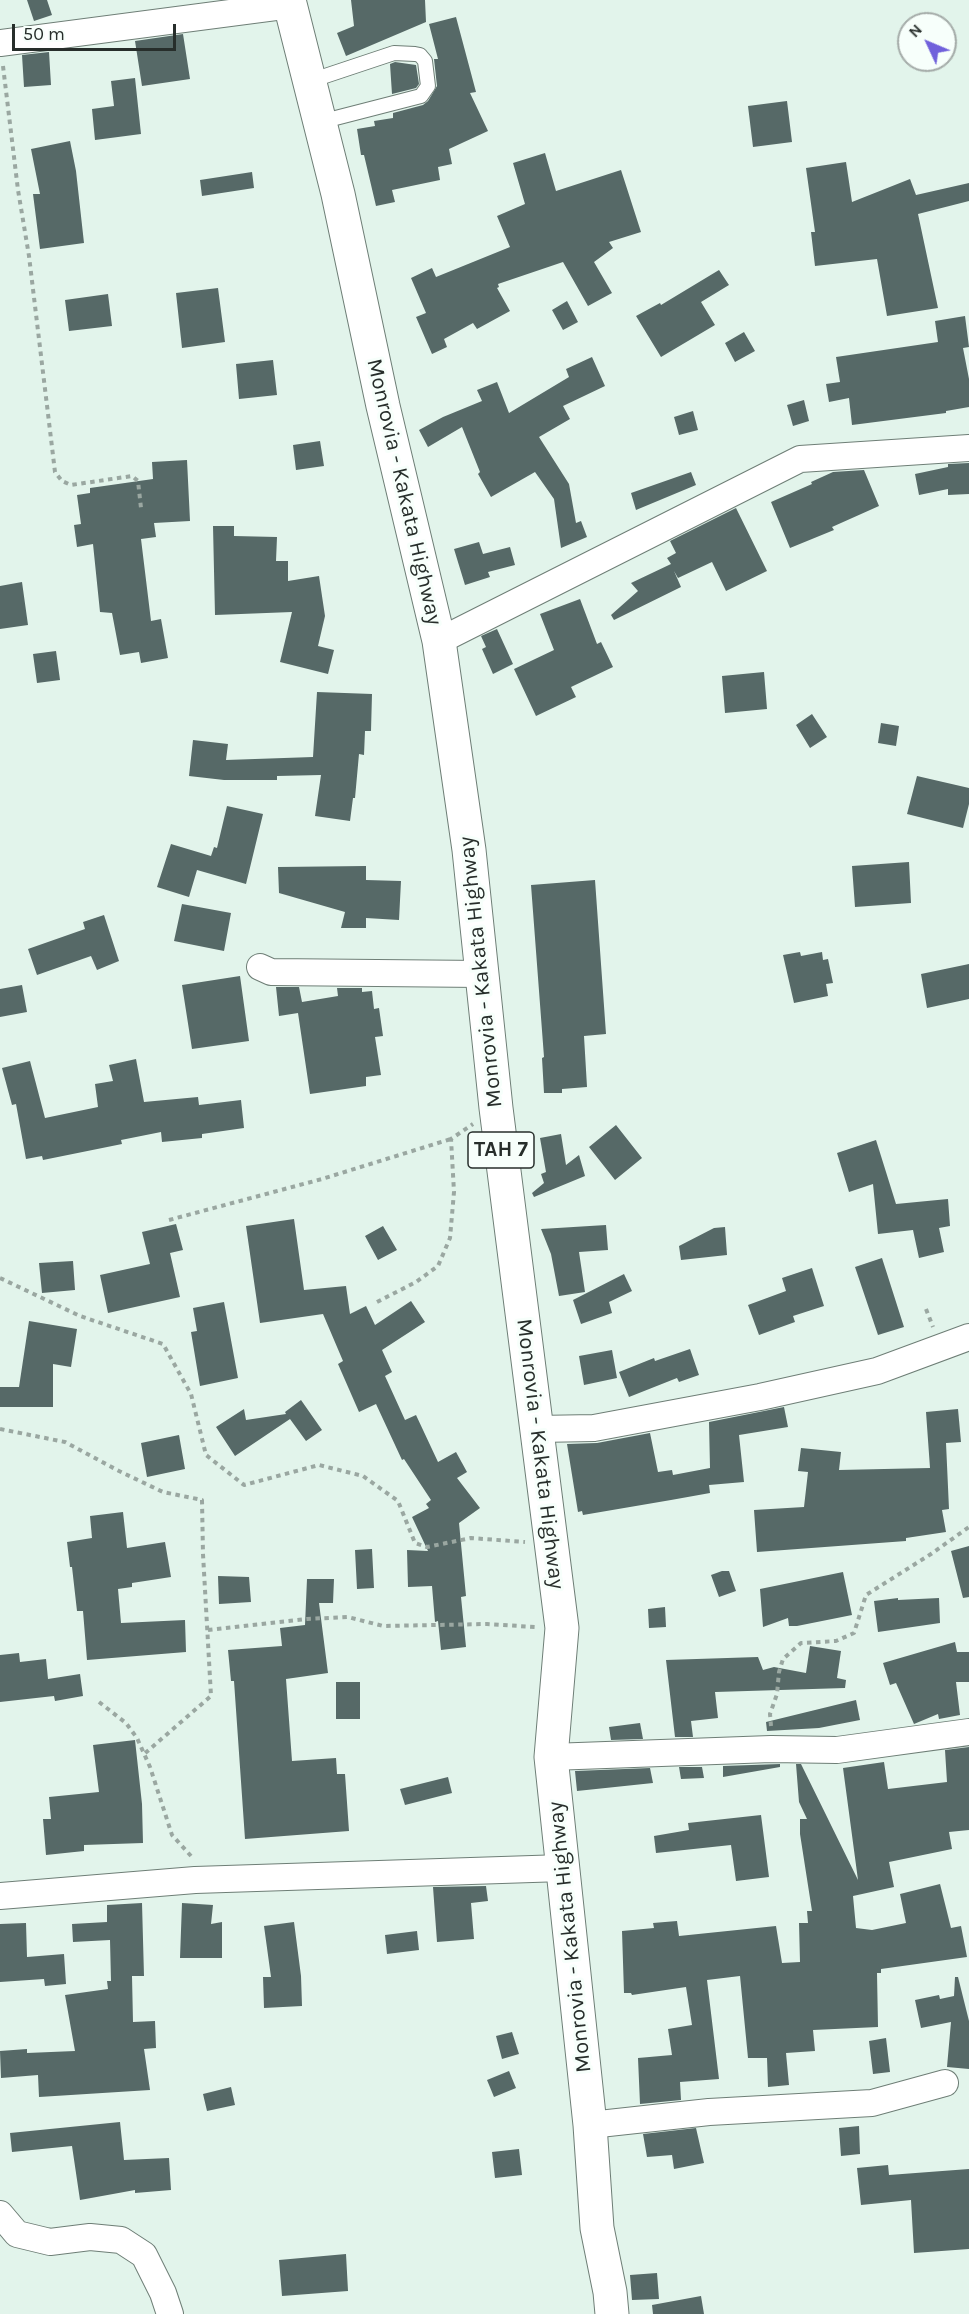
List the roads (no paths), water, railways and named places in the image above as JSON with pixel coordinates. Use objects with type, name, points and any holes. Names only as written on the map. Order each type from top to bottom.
[{"type":"highway","name":"Monrovia - Kakata Highway","points":[[290,2],[338,194],[385,417],[439,641],[469,850],[496,1108],[562,1628],[551,1757],[590,2124],[597,2228],[610,2292],[612,2314]]},
{"type":"street","points":[[0,43],[290,2]]},
{"type":"street","points":[[439,641],[800,459],[969,448]]},
{"type":"street","points":[[260,967],[272,972],[482,974]]},
{"type":"street","points":[[537,1429],[594,1428],[760,1397],[877,1371],[969,1337]]},
{"type":"street","points":[[551,1757],[771,1749],[837,1750],[969,1732]]},
{"type":"street","points":[[0,1896],[195,1880],[563,1868]]},
{"type":"street","points":[[590,2124],[708,2112],[872,2103],[945,2083]]},
{"type":"street","points":[[0,2214],[17,2234],[50,2242],[90,2237],[121,2240],[144,2255],[163,2293],[170,2314]]},
{"type":"lane","points":[[310,81],[394,53],[415,54],[425,61],[428,86],[421,96],[320,122]]}]
